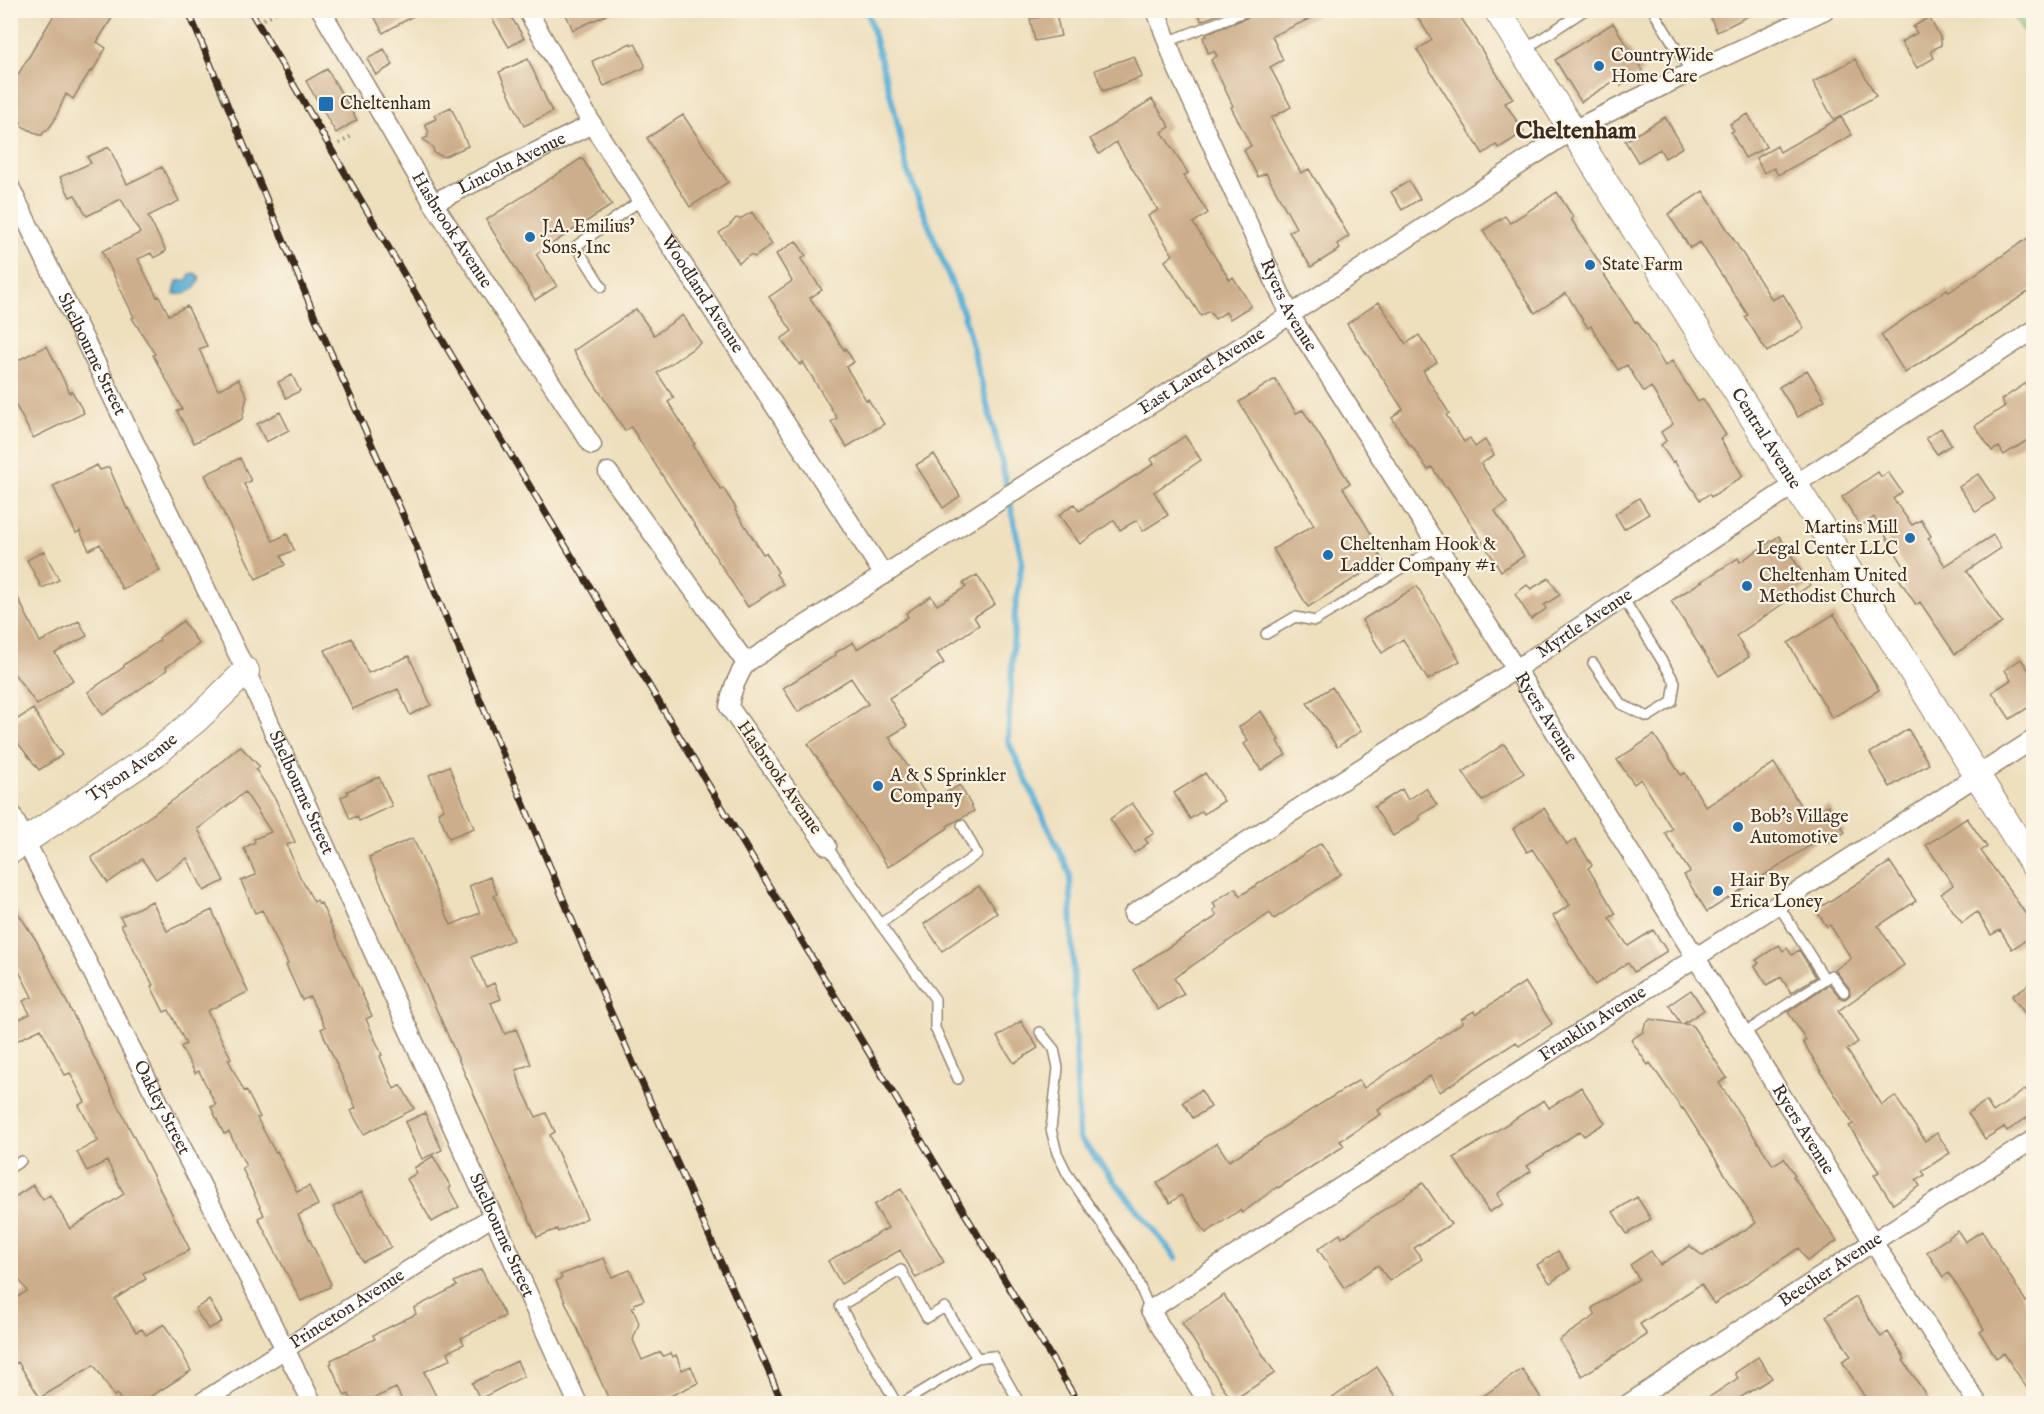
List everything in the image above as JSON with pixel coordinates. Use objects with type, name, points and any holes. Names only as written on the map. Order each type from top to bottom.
[{"type":"main road","name":"Central Avenue","points":[[1507,14],[1522,51],[1571,131],[2034,866]]},
{"type":"main road","name":"Tyson Avenue","points":[[18,846],[155,754],[198,718],[246,671]]},
{"type":"street","name":"Hasbrook Avenue","points":[[321,10],[433,203],[592,446]]},
{"type":"street","name":"Woodland Avenue","points":[[527,10],[592,124],[884,575]]},
{"type":"street","name":"Ryers Avenue","points":[[1156,10],[1176,66],[1290,315],[1516,669],[1873,1242],[1978,1404]]},
{"type":"street","name":"East Laurel Avenue","points":[[746,663],[1290,315],[1571,131],[1825,10]]},
{"type":"street","name":"Lincoln Avenue","points":[[433,203],[592,124]]},
{"type":"street","name":"Shelbourne Street","points":[[10,187],[246,671],[578,1404]]},
{"type":"street","name":"Myrtle Avenue","points":[[1133,914],[1516,669],[2034,330]]},
{"type":"street","points":[[608,472],[746,663]]},
{"type":"street","name":"Hasbrook Avenue","points":[[746,663],[737,676],[730,695],[729,707],[827,846]]},
{"type":"street","name":"Franklin Avenue","points":[[1150,1310],[1694,956],[2034,739]]},
{"type":"street","name":"Oakley Street","points":[[10,811],[18,846],[313,1404]]},
{"type":"street","name":"Beecher Avenue","points":[[1628,1404],[2034,1139]]},
{"type":"street","name":"Princeton Avenue","points":[[199,1404],[493,1216]]},
{"type":"street","points":[[1150,1310],[1209,1404]]},
{"type":"lane","points":[[1522,51],[1585,10]]},
{"type":"lane","points":[[1167,42],[1248,11]]},
{"type":"lane","points":[[1655,14],[1691,72]]},
{"type":"lane","points":[[602,287],[576,246],[641,200]]},
{"type":"lane","points":[[1266,634],[1295,617],[1315,621],[1438,546]]},
{"type":"lane","points":[[1593,663],[1621,704],[1648,717],[1672,702],[1675,682],[1623,598]]},
{"type":"lane","points":[[880,924],[977,854],[962,825]]},
{"type":"lane","points":[[827,846],[935,999],[935,1028],[958,1080]]},
{"type":"lane","points":[[1778,903],[1825,979]]},
{"type":"lane","points":[[1743,1034],[1831,975],[1844,992]]},
{"type":"lane","points":[[1040,1032],[1054,1049],[1058,1068],[1051,1129],[1057,1153],[1068,1175],[1132,1268],[1150,1310]]},
{"type":"lane","points":[[10,1168],[21,1161]]},
{"type":"lane","points":[[977,1358],[945,1307],[927,1318],[901,1270],[840,1306],[899,1404],[977,1358],[993,1356],[1020,1404]]},
{"type":"path","points":[[264,19],[279,10]]},
{"type":"path","points":[[339,144],[353,135]]},
{"type":"green space","points":[[2011,11],[2033,11],[2033,30],[2025,35]]},
{"type":"water","points":[[194,273],[200,279],[196,286],[186,293],[174,294],[177,281],[187,280]]},
{"type":"building","points":[[57,10],[117,10],[97,42],[106,48],[92,72],[90,71],[73,99],[66,94],[54,121],[47,131],[39,135],[20,125],[21,122],[10,116],[10,88]]},
{"type":"building","points":[[371,10],[424,10],[383,33]]},
{"type":"building","points":[[487,10],[507,10],[524,38],[509,47]]},
{"type":"building","points":[[564,10],[617,10],[573,30]]},
{"type":"building","points":[[1198,10],[1229,10],[1201,21]]},
{"type":"building","points":[[1256,10],[1329,10],[1272,36],[1283,60],[1270,67],[1291,107],[1271,118],[1301,173],[1309,169],[1349,236],[1337,244],[1340,249],[1311,267],[1289,232],[1296,228],[1266,173],[1258,177],[1244,150],[1251,146],[1211,60],[1217,56],[1214,51],[1208,53],[1203,37],[1251,16]]},
{"type":"building","points":[[1413,10],[1456,10],[1513,99],[1505,103],[1524,132],[1499,148],[1496,145],[1483,154],[1417,50],[1432,40]]},
{"type":"building","points":[[1707,10],[1760,10],[1717,32]]},
{"type":"building","points":[[1056,14],[1061,36],[1035,41],[1030,19]]},
{"type":"building","points":[[1929,17],[1941,39],[1941,45],[1931,51],[1934,58],[1917,68],[1901,42],[1917,33],[1913,27]]},
{"type":"building","name":"CountryWide Home Care","points":[[1613,23],[1643,71],[1621,86],[1617,79],[1581,102],[1555,60]]},
{"type":"building","points":[[631,43],[632,45],[635,43],[645,65],[644,68],[604,86],[592,61]]},
{"type":"building","points":[[384,49],[393,65],[376,75],[367,59]]},
{"type":"building","points":[[1134,56],[1142,77],[1103,91],[1095,70]]},
{"type":"building","points":[[528,59],[552,112],[524,126],[499,72]]},
{"type":"building","points":[[1855,59],[1876,96],[1834,120],[1813,82]]},
{"type":"building","points":[[327,69],[357,120],[336,133],[306,81]]},
{"type":"building","points":[[1152,99],[1170,127],[1162,132],[1188,173],[1184,176],[1208,213],[1193,223],[1230,280],[1233,277],[1251,306],[1230,319],[1226,312],[1215,319],[1209,311],[1201,316],[1165,261],[1173,255],[1148,216],[1158,210],[1116,142],[1099,154],[1090,139]]},
{"type":"building","points":[[451,107],[468,146],[444,157],[434,153],[433,148],[423,139],[428,137],[429,133],[425,124],[436,119],[434,115]]},
{"type":"building","points":[[1748,114],[1766,147],[1745,158],[1731,132],[1734,131],[1730,124]]},
{"type":"building","points":[[683,115],[728,182],[690,207],[647,138]]},
{"type":"building","points":[[1665,117],[1683,147],[1665,158],[1660,149],[1638,162],[1625,141]]},
{"type":"building","points":[[1841,117],[1852,135],[1778,175],[1774,168],[1764,173],[1756,158],[1777,146],[1780,152]]},
{"type":"building","points":[[109,147],[127,184],[162,167],[179,201],[148,216],[166,251],[154,258],[151,253],[138,259],[169,315],[187,306],[207,346],[199,349],[218,390],[238,379],[247,396],[242,419],[194,443],[177,411],[182,409],[153,355],[155,354],[132,318],[134,317],[102,251],[140,233],[121,199],[87,216],[75,195],[70,197],[60,177],[91,163],[87,157]]},
{"type":"building","name":"J.A. Emilius' Sons, Inc","points":[[582,158],[612,205],[536,254],[557,286],[535,300],[486,220]]},
{"type":"building","points":[[1409,181],[1420,199],[1402,210],[1391,192]]},
{"type":"building","points":[[1703,191],[1772,300],[1783,294],[1804,328],[1767,352],[1745,317],[1748,315],[1700,242],[1690,248],[1668,214]]},
{"type":"building","points":[[1557,192],[1573,217],[1571,219],[1603,268],[1601,270],[1665,366],[1672,361],[1698,402],[1703,399],[1726,435],[1720,439],[1743,476],[1711,497],[1709,494],[1700,500],[1661,445],[1666,441],[1661,432],[1673,424],[1651,387],[1644,392],[1627,365],[1618,370],[1591,326],[1588,328],[1566,293],[1535,313],[1483,231],[1505,216],[1510,223]]},
{"type":"building","points":[[752,212],[772,244],[755,257],[750,255],[739,263],[719,233],[736,218],[740,219]]},
{"type":"building","points":[[2034,234],[2034,288],[1905,373],[1881,335],[1947,289],[1949,292]]},
{"type":"building","points":[[796,241],[806,256],[801,259],[822,290],[810,298],[854,362],[846,367],[884,424],[847,447],[831,422],[837,418],[803,362],[800,365],[781,339],[792,331],[769,297],[792,281],[776,254]]},
{"type":"building","points":[[1379,302],[1406,344],[1419,335],[1437,362],[1423,371],[1449,413],[1446,415],[1464,442],[1470,438],[1475,447],[1485,440],[1494,455],[1481,464],[1507,503],[1495,511],[1524,556],[1501,571],[1447,486],[1445,487],[1432,467],[1428,470],[1392,418],[1403,409],[1347,324]]},
{"type":"building","points":[[636,309],[654,335],[683,315],[701,343],[657,373],[674,398],[668,402],[695,444],[693,445],[721,490],[723,488],[736,508],[735,510],[763,554],[766,553],[783,584],[748,607],[631,427],[625,431],[573,351]]},
{"type":"building","points":[[47,346],[70,393],[72,391],[84,413],[33,438],[10,394],[10,364]]},
{"type":"building","points":[[1807,370],[1825,400],[1798,417],[1779,387]]},
{"type":"building","points":[[292,375],[300,391],[286,398],[278,382]]},
{"type":"building","points":[[2034,378],[2034,436],[2004,455],[1999,447],[1992,451],[1975,426],[2005,406],[2001,400]]},
{"type":"building","points":[[1275,379],[1296,413],[1303,410],[1350,483],[1343,488],[1375,540],[1371,542],[1383,561],[1308,607],[1273,549],[1314,525],[1239,402]]},
{"type":"building","points":[[280,412],[289,430],[266,442],[257,424]]},
{"type":"building","points":[[1941,428],[1951,445],[1937,454],[1926,438]]},
{"type":"building","points":[[1185,436],[1201,460],[1154,492],[1168,515],[1143,531],[1137,520],[1120,530],[1114,520],[1080,544],[1059,515],[1074,504],[1079,511],[1154,464],[1151,459]]},
{"type":"building","points":[[934,454],[960,496],[943,508],[916,465]]},
{"type":"building","points":[[240,458],[251,481],[244,484],[273,541],[287,534],[294,550],[281,556],[285,565],[256,579],[205,475]]},
{"type":"building","points":[[97,465],[100,470],[109,467],[127,509],[129,508],[160,571],[122,589],[100,544],[89,550],[80,531],[76,533],[53,486]]},
{"type":"building","points":[[1878,472],[1881,477],[1888,472],[1902,492],[1893,499],[1912,525],[1921,520],[1931,536],[1928,538],[1945,566],[1993,535],[2001,548],[1967,571],[2002,623],[1955,654],[1920,602],[1916,605],[1898,577],[1907,571],[1874,517],[1861,526],[1842,497]]},
{"type":"building","points":[[1978,474],[1995,499],[1976,512],[1959,487]]},
{"type":"building","points":[[1639,498],[1649,514],[1624,529],[1615,514]]},
{"type":"building","points":[[1779,536],[1810,585],[1736,636],[1749,657],[1719,676],[1671,601],[1738,558],[1740,562]]},
{"type":"building","points":[[44,551],[59,580],[42,588],[27,560]]},
{"type":"building","points":[[977,575],[995,604],[974,617],[979,625],[937,653],[944,663],[889,698],[907,726],[889,737],[930,801],[960,785],[974,811],[947,826],[948,828],[888,867],[808,744],[868,704],[851,678],[798,712],[783,688],[853,642],[857,649],[908,617],[906,613],[931,596],[937,605],[966,587],[963,583]]},
{"type":"building","points":[[1549,578],[1560,595],[1544,605],[1546,609],[1531,619],[1515,594],[1527,585],[1531,589]]},
{"type":"building","points":[[10,582],[40,642],[79,621],[87,636],[55,653],[73,680],[37,705],[10,668]]},
{"type":"building","points":[[1417,586],[1460,661],[1428,680],[1403,639],[1382,653],[1362,620]]},
{"type":"building","points":[[1834,614],[1879,690],[1832,718],[1788,643]]},
{"type":"building","points":[[183,621],[199,644],[166,667],[167,670],[103,715],[88,692]]},
{"type":"building","points":[[352,638],[368,673],[409,656],[431,705],[410,715],[398,689],[353,709],[325,650]]},
{"type":"building","points":[[2021,659],[2034,678],[2034,704],[2010,719],[1992,692],[2011,680],[2005,670]]},
{"type":"building","points":[[1332,687],[1361,731],[1337,747],[1307,703]]},
{"type":"building","points":[[33,709],[62,755],[39,770],[10,733],[10,724]]},
{"type":"building","points":[[1261,711],[1286,755],[1261,770],[1244,744],[1248,741],[1239,727]]},
{"type":"building","points":[[1908,729],[1929,764],[1890,787],[1870,753]]},
{"type":"building","points":[[1654,735],[1681,775],[1685,773],[1706,807],[1774,763],[1808,818],[1828,805],[1845,832],[1827,844],[1823,837],[1707,912],[1684,875],[1690,872],[1665,833],[1672,829],[1641,779],[1634,784],[1617,760]]},
{"type":"building","points":[[1504,744],[1524,773],[1482,801],[1463,772]]},
{"type":"building","points":[[240,746],[260,767],[256,770],[276,800],[295,842],[287,845],[299,875],[314,902],[317,900],[319,904],[321,903],[372,1016],[366,1019],[394,1089],[401,1085],[414,1109],[364,1134],[351,1111],[356,1108],[321,1029],[325,1027],[310,997],[302,1000],[286,965],[288,964],[262,910],[255,913],[241,881],[256,875],[244,848],[255,842],[254,839],[271,832],[245,792],[198,829],[224,881],[204,891],[187,858],[156,879],[142,859],[108,883],[91,858],[193,786]]},
{"type":"building","points":[[449,766],[474,828],[449,838],[438,812],[444,809],[429,775]]},
{"type":"building","points":[[1205,773],[1224,801],[1204,814],[1202,811],[1190,819],[1174,793]]},
{"type":"building","points":[[379,777],[392,806],[359,821],[357,816],[350,819],[341,797],[348,794],[347,791]]},
{"type":"building","points":[[1426,788],[1437,805],[1393,836],[1374,807],[1402,789],[1408,800]]},
{"type":"building","points":[[1132,803],[1154,833],[1145,839],[1148,843],[1134,853],[1110,819]]},
{"type":"building","points":[[1544,808],[1567,845],[1575,839],[1592,865],[1588,868],[1616,914],[1609,918],[1628,946],[1653,930],[1667,951],[1634,972],[1628,963],[1595,985],[1553,916],[1570,905],[1532,849],[1527,852],[1513,829]]},
{"type":"building","points":[[1967,818],[1987,847],[1981,851],[2034,927],[2034,935],[2012,949],[2000,930],[1991,935],[1977,912],[1962,923],[1941,894],[1953,885],[1926,845]]},
{"type":"building","points":[[413,838],[451,925],[480,913],[469,886],[490,877],[497,894],[494,896],[513,940],[472,957],[486,987],[494,983],[501,999],[491,1003],[505,1034],[516,1029],[531,1064],[516,1070],[520,1084],[536,1117],[546,1113],[555,1132],[550,1135],[587,1218],[558,1232],[557,1229],[537,1237],[369,857]]},
{"type":"building","points":[[1321,843],[1341,874],[1274,919],[1270,913],[1174,978],[1184,994],[1158,1010],[1133,970],[1217,916],[1213,910],[1216,908],[1213,903],[1235,888],[1240,896]]},
{"type":"building","points":[[1890,862],[1916,901],[1878,926],[1904,965],[1838,1011],[1858,1042],[1847,1050],[1882,1105],[1895,1096],[1925,1141],[1937,1133],[1950,1153],[1922,1171],[1925,1175],[1916,1180],[1920,1186],[1893,1204],[1874,1175],[1879,1172],[1849,1126],[1853,1124],[1803,1042],[1806,1040],[1788,1012],[1829,984],[1841,998],[1845,999],[1850,995],[1849,988],[1835,970],[1851,958],[1830,925],[1827,927],[1816,910]]},
{"type":"building","points":[[979,886],[997,913],[942,951],[924,924]]},
{"type":"building","points":[[10,901],[36,940],[190,1250],[143,1273],[146,1279],[115,1299],[136,1332],[142,1329],[146,1335],[164,1324],[191,1371],[139,1404],[123,1404],[117,1394],[114,1396],[94,1365],[40,1398],[18,1362],[10,1367],[10,1302],[27,1291],[10,1266],[10,1200],[33,1185],[43,1200],[50,1195],[70,1229],[124,1194],[107,1161],[87,1171],[77,1152],[98,1141],[79,1105],[85,1102],[70,1073],[65,1075],[41,1029],[10,1044],[10,1024],[30,1014],[23,1001],[32,997],[10,953]]},
{"type":"building","points":[[152,901],[167,931],[212,910],[248,992],[207,1011],[231,1058],[228,1059],[244,1091],[246,1090],[260,1117],[257,1118],[275,1152],[277,1151],[297,1192],[309,1186],[318,1205],[298,1215],[331,1284],[330,1287],[301,1301],[258,1218],[264,1215],[242,1168],[246,1166],[229,1132],[224,1134],[211,1107],[216,1105],[199,1071],[195,1073],[181,1047],[186,1044],[169,1010],[164,1012],[151,986],[153,985],[121,925],[124,924],[120,917]]},
{"type":"building","points":[[1779,945],[1783,951],[1787,948],[1792,955],[1799,950],[1816,977],[1791,993],[1781,977],[1767,985],[1755,966],[1759,963],[1756,960]]},
{"type":"building","points":[[2034,981],[2034,1026],[2012,996]]},
{"type":"building","points":[[1525,982],[1552,1024],[1519,1046],[1516,1042],[1440,1092],[1430,1076],[1378,1110],[1381,1114],[1340,1141],[1344,1146],[1277,1187],[1242,1213],[1240,1210],[1206,1233],[1181,1195],[1170,1203],[1157,1183],[1217,1143],[1229,1161],[1359,1080],[1364,1088],[1463,1022],[1461,1019],[1474,1011],[1476,1014]]},
{"type":"building","points":[[1691,990],[1704,1010],[1683,1024],[1692,1025],[1727,1078],[1719,1083],[1773,1165],[1784,1158],[1795,1175],[1793,1176],[1837,1241],[1807,1261],[1799,1248],[1714,1304],[1701,1284],[1640,1324],[1647,1335],[1582,1376],[1559,1340],[1596,1315],[1592,1308],[1639,1279],[1630,1265],[1651,1251],[1660,1265],[1690,1246],[1703,1256],[1756,1223],[1683,1108],[1631,1040],[1643,1032],[1645,1024],[1651,1019],[1681,1024],[1669,1005]]},
{"type":"building","points":[[1021,1021],[1038,1048],[1014,1063],[997,1037]]},
{"type":"building","points":[[1581,1087],[1605,1123],[1584,1136],[1580,1131],[1527,1166],[1531,1171],[1497,1194],[1503,1204],[1489,1212],[1454,1158],[1544,1100],[1549,1108]]},
{"type":"building","points":[[2026,1089],[2034,1101],[2034,1113],[2007,1131],[2004,1127],[1985,1139],[1968,1113],[1986,1101],[1993,1112]]},
{"type":"building","points":[[1201,1090],[1211,1107],[1193,1118],[1183,1102]]},
{"type":"building","points":[[425,1113],[442,1150],[422,1159],[405,1122]]},
{"type":"building","points":[[433,1156],[451,1187],[449,1189],[459,1207],[432,1222],[407,1179],[417,1173],[414,1168]]},
{"type":"building","points":[[1423,1183],[1451,1224],[1414,1248],[1422,1259],[1389,1281],[1378,1265],[1344,1288],[1318,1249],[1340,1234],[1342,1238]]},
{"type":"building","points":[[901,1189],[944,1262],[916,1278],[900,1250],[841,1284],[828,1261],[888,1228],[874,1205]]},
{"type":"building","points":[[362,1192],[391,1247],[363,1262],[333,1207]]},
{"type":"building","points":[[1637,1197],[1651,1219],[1627,1234],[1613,1212]]},
{"type":"building","points":[[1958,1231],[1965,1242],[1982,1231],[2026,1302],[2034,1298],[2034,1399],[2004,1353],[1996,1358],[1980,1332],[1984,1329],[1949,1273],[1943,1277],[1927,1252]]},
{"type":"building","points":[[1558,1251],[1570,1269],[1550,1283],[1537,1265]]},
{"type":"building","points":[[604,1258],[612,1277],[630,1270],[644,1300],[632,1307],[639,1323],[633,1340],[642,1360],[661,1352],[663,1356],[671,1353],[673,1357],[676,1355],[682,1370],[691,1366],[698,1383],[653,1404],[611,1404],[556,1281],[562,1278],[560,1275]]},
{"type":"building","points":[[481,1269],[505,1316],[461,1338],[464,1344],[448,1352],[451,1359],[424,1372],[440,1404],[404,1404],[396,1388],[358,1404],[353,1404],[349,1394],[345,1396],[330,1364],[331,1360],[375,1339],[373,1335],[416,1314],[414,1308],[457,1286],[454,1282]]},
{"type":"building","points":[[1224,1295],[1275,1373],[1232,1401],[1182,1323]]},
{"type":"building","points":[[1856,1297],[1881,1337],[1888,1332],[1905,1359],[1903,1360],[1932,1404],[1869,1404],[1842,1361],[1851,1356],[1826,1316]]},
{"type":"building","points":[[209,1300],[222,1322],[208,1329],[195,1309]]},
{"type":"building","points":[[1758,1357],[1772,1378],[1741,1397],[1745,1404],[1699,1404],[1738,1378],[1735,1373]]},
{"type":"building","points":[[517,1361],[524,1376],[480,1399],[472,1383]]},
{"type":"building","points":[[1377,1367],[1401,1404],[1324,1404]]},
{"type":"building","points":[[1522,1369],[1545,1404],[1472,1404],[1509,1378]]},
{"type":"waterway","points":[[867,10],[895,112],[907,170],[963,312],[1000,454],[1022,561],[1015,612],[1008,741],[1070,874],[1079,1137],[1176,1258]]},
{"type":"railway","points":[[188,10],[316,319],[403,515],[605,999],[783,1404]]},
{"type":"railway","points":[[250,10],[450,353],[1079,1404]]},
{"type":"place","name":"CountryWide Home Care","points":[[1599,66]]},
{"type":"place","name":"Cheltenham","points":[[326,104]]},
{"type":"place","name":"J.A. Emilius' Sons, Inc","points":[[530,237]]},
{"type":"place","name":"State Farm","points":[[1590,265]]},
{"type":"place","name":"Martins Mill Legal Center LLC","points":[[1910,538]]},
{"type":"place","name":"Cheltenham Hook & Ladder Company #1","points":[[1328,555]]},
{"type":"place","name":"Cheltenham United Methodist Church","points":[[1747,586]]},
{"type":"place","name":"A & S Sprinkler Company","points":[[878,786]]},
{"type":"place","name":"Bob's Village Automotive","points":[[1738,827]]},
{"type":"place","name":"Hair By Erica Loney","points":[[1718,891]]},
{"type":"district","name":"Cheltenham","points":[[1576,131]]}]
